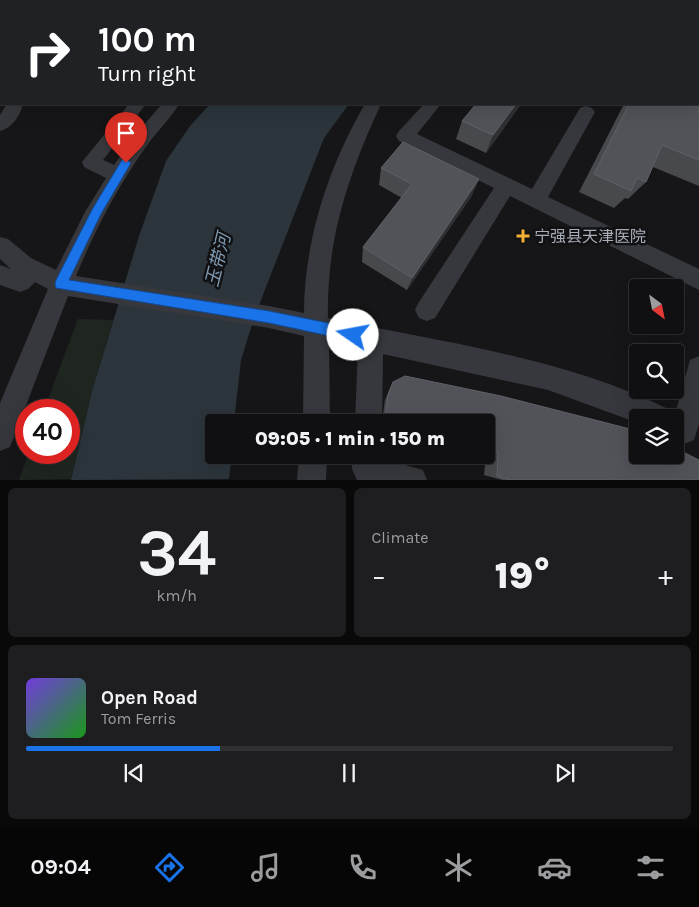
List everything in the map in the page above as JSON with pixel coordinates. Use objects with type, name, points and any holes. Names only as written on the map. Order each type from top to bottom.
[{"type":"street","points":[[0,125],[12,113],[15,105]]},
{"type":"street","points":[[118,175],[91,162],[137,105]]},
{"type":"street","points":[[0,437],[61,284],[96,212],[145,134],[170,105]]},
{"type":"street","points":[[317,414],[316,283],[323,242],[348,153],[360,125],[372,105]]},
{"type":"street","points":[[432,105],[405,136],[699,280]]},
{"type":"street","points":[[536,200],[586,112]]},
{"type":"street","points":[[427,310],[506,186]]},
{"type":"street","points":[[0,246],[9,255],[32,270],[61,284],[269,317],[548,377],[638,409]]},
{"type":"street","points":[[0,275],[20,282],[32,270]]},
{"type":"street","points":[[368,414],[371,339]]},
{"type":"street","points":[[686,431],[699,369]]},
{"type":"street","points":[[311,480],[312,464]]},
{"type":"street","points":[[366,464],[366,469],[413,480]]},
{"type":"shaded area","points":[[78,319],[113,320],[92,391],[80,441],[80,399],[48,399]]},
{"type":"shaded area","points":[[25,464],[75,464],[71,479],[19,480]]},
{"type":"water","name":"玉带河","points":[[209,105],[348,105],[324,138],[254,318],[241,360],[235,414],[205,414],[205,464],[231,464],[229,479],[71,480],[75,464],[80,464],[80,442],[92,391],[139,236],[166,161],[190,126]]},
{"type":"building","points":[[475,105],[515,105],[493,135],[462,121]]},
{"type":"building","points":[[628,105],[699,105],[699,160],[662,145],[646,182],[637,178],[631,191],[594,174]]},
{"type":"building","points":[[403,142],[479,179],[412,278],[363,247],[412,184],[381,168]]},
{"type":"building","points":[[405,376],[501,396],[629,429],[629,464],[684,464],[684,452],[699,460],[699,480],[510,480],[497,476],[498,452],[495,452],[495,414],[386,414],[388,395],[393,382]]},
{"type":"place","name":"宁强县天津医院","points":[[523,236]]},
{"type":"route","points":[[126,163],[96,212],[61,284],[269,317],[353,335]]}]
